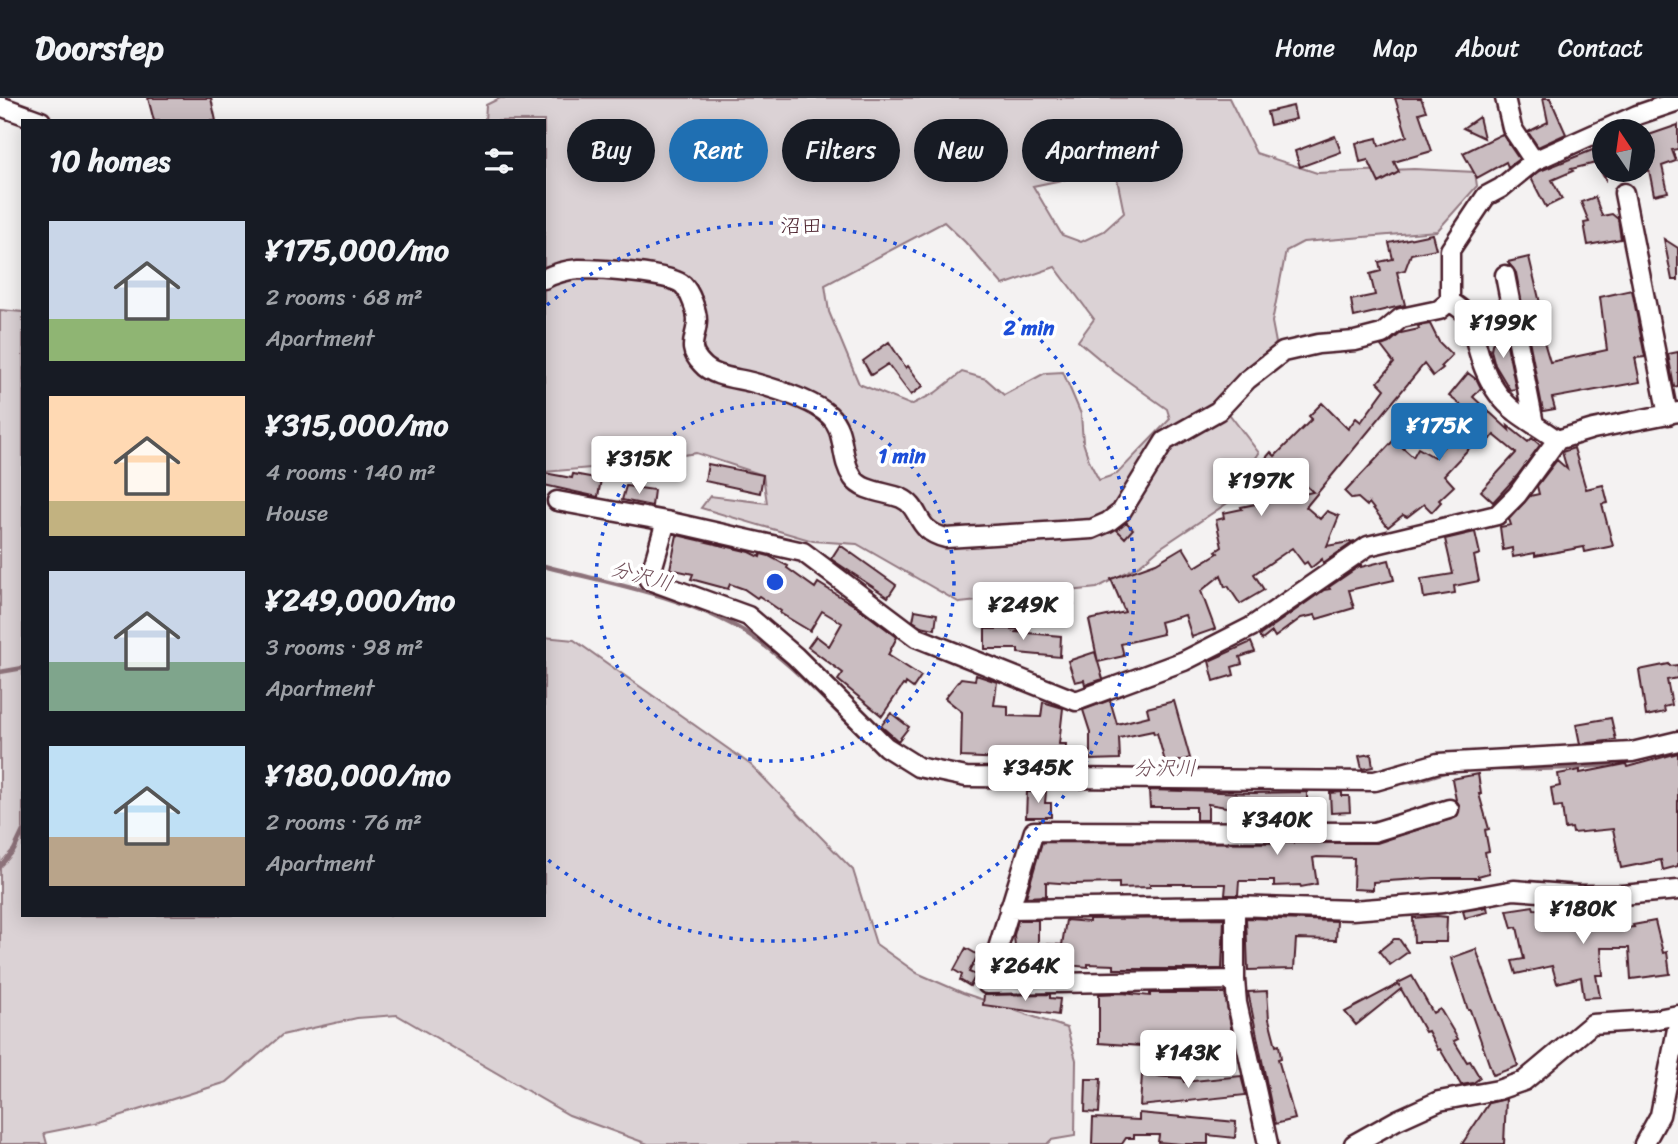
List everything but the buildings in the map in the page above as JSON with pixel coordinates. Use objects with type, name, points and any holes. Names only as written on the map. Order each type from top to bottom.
[{"type":"street","points":[[1505,98],[1512,128],[1534,160]]},
{"type":"street","points":[[1630,98],[1637,115]]},
{"type":"street","points":[[1450,301],[1450,250],[1486,196],[1502,188],[1534,160],[1637,115],[1678,101]]},
{"type":"street","points":[[0,106],[36,119]]},
{"type":"street","points":[[557,501],[666,521],[803,552],[916,637],[1076,701],[1184,661],[1251,627],[1368,546],[1497,515],[1524,486],[1557,440],[1592,429],[1673,414],[1624,192]]},
{"type":"street","points":[[546,278],[553,274],[579,270],[622,271],[671,279],[684,285],[697,320],[692,342],[702,365],[714,373],[753,383],[815,405],[837,424],[846,465],[854,481],[902,499],[912,506],[921,526],[933,535],[946,538],[1092,528],[1108,522],[1121,512],[1165,441],[1218,411],[1247,380],[1283,352],[1382,334],[1401,318],[1439,310],[1450,301]]},
{"type":"street","points":[[1505,275],[1534,424]]},
{"type":"street","points":[[1450,301],[1470,316],[1478,354],[1496,393],[1514,411],[1557,440]]},
{"type":"street","points":[[666,521],[649,580],[748,616],[795,656],[886,747],[918,767],[966,777],[1375,781],[1438,763],[1632,752],[1678,741]]},
{"type":"street","points":[[1234,980],[987,984],[1034,831],[1374,832],[1449,809]]},
{"type":"street","points":[[1009,909],[1235,906],[1352,910],[1443,903],[1514,890],[1577,895],[1622,895],[1678,890]]},
{"type":"street","points":[[1235,906],[1234,980],[1249,1063],[1268,1144]]},
{"type":"street","points":[[1354,1144],[1439,1101],[1498,1090],[1524,1081],[1592,1024],[1652,1020],[1678,1015]]},
{"type":"street","points":[[1644,1144],[1660,1115],[1678,1024]]},
{"type":"shaded area","points":[[500,98],[1229,98],[1256,153],[1317,173],[1414,169],[1475,172],[1477,186],[1437,231],[1303,242],[1286,251],[1272,322],[1276,343],[1227,411],[1259,453],[1242,479],[1241,494],[1160,548],[1140,565],[1097,588],[960,603],[857,544],[813,541],[701,508],[710,496],[767,503],[763,475],[696,453],[615,466],[546,472],[546,119],[485,119],[486,105]],"holes":[[[944,222],[1003,285],[1055,267],[1094,319],[1078,341],[1115,372],[1167,409],[1170,419],[1117,474],[1099,480],[1083,442],[1081,414],[1063,372],[1045,373],[1004,395],[986,379],[962,372],[935,393],[911,405],[859,384],[829,312],[825,285]]]},
{"type":"shaded area","points":[[0,310],[21,312],[21,917],[546,917],[546,637],[574,640],[751,765],[853,870],[876,944],[917,973],[963,993],[1067,1028],[1076,1060],[1075,1136],[1051,1140],[1047,1144],[648,1144],[569,1115],[397,1015],[357,1018],[282,1035],[227,1082],[100,1122],[44,1133],[47,1144],[0,1144]]},
{"type":"waterway","name":"分沢川","points":[[546,566],[648,592],[724,620],[747,633],[780,658],[871,744]]},
{"type":"waterway","name":"分沢川","points":[[0,672],[21,668]]},
{"type":"waterway","name":"分沢川","points":[[1483,769],[1593,766],[1658,754]]},
{"type":"waterway","name":"分沢川","points":[[1394,784],[1447,771]]},
{"type":"waterway","points":[[0,866],[14,850],[21,835]]},
{"type":"district","name":"沼田","points":[[801,226]]}]
